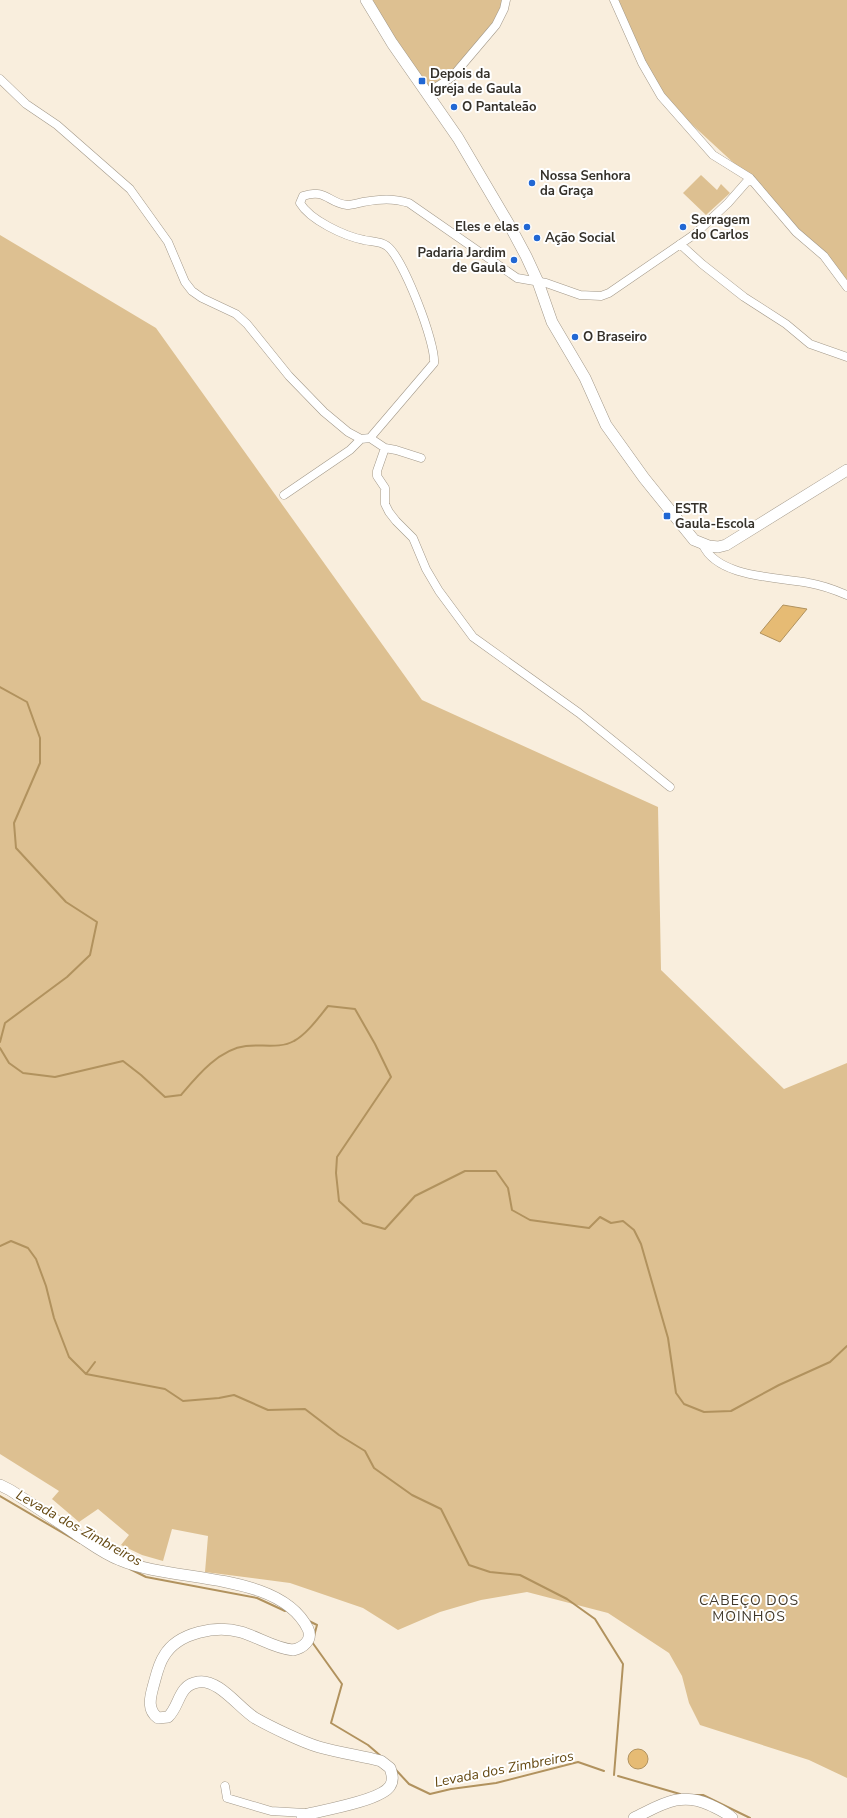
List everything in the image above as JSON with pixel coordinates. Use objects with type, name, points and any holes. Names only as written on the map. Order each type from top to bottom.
[{"type":"street","points":[[366,0],[392,43],[458,138],[526,256],[538,282],[552,322],[585,378],[606,425],[686,532],[694,540],[703,545],[718,547],[735,541],[847,470]]},
{"type":"street","points":[[427,93],[452,77],[496,25],[504,9],[506,0]]},
{"type":"street","points":[[614,0],[642,63],[661,96],[713,155],[750,178],[796,232],[824,256],[847,287]]},
{"type":"street","points":[[0,79],[26,104],[86,149],[130,189],[168,242],[185,282],[192,291],[202,298],[236,314],[247,324],[306,395],[348,432],[361,439],[370,438],[385,448],[421,458]]},
{"type":"street","points":[[370,438],[434,363],[435,354],[432,342],[418,303],[399,264],[388,247],[381,243],[363,240],[340,233],[303,209],[300,203],[303,196],[312,193],[322,194],[339,204],[349,205],[395,199],[409,203],[517,278],[553,284],[568,292],[580,295],[601,296],[614,290],[706,224],[728,203],[750,178]]},
{"type":"street","points":[[680,244],[702,264],[744,297],[786,324],[810,344],[847,357]]},
{"type":"street","points":[[284,495],[350,450],[361,439]]},
{"type":"street","points":[[385,448],[376,476],[384,488],[386,504],[389,512],[414,538],[426,569],[438,591],[473,637],[579,713],[670,787]]},
{"type":"street","points":[[703,545],[708,554],[715,559],[748,574],[811,583],[847,595]]},
{"type":"street","points":[[0,1485],[10,1490],[103,1552],[120,1561],[160,1571],[256,1589],[282,1600],[302,1619],[309,1630],[308,1638],[302,1647],[293,1650],[227,1629],[206,1632],[183,1639],[174,1644],[164,1654],[159,1665],[150,1699],[154,1716],[158,1718],[168,1717],[174,1709],[185,1687],[198,1682],[208,1683],[220,1689],[256,1718],[320,1747],[381,1761],[390,1768],[392,1779],[390,1787],[370,1798],[305,1816],[305,1813],[271,1811],[227,1798],[225,1786]]},
{"type":"street","points":[[634,1818],[672,1800],[682,1798],[695,1799],[704,1802],[732,1818]]},
{"type":"shaded area","points":[[368,0],[506,0],[504,9],[452,77],[427,93]]},
{"type":"shaded area","points":[[615,0],[847,0],[847,286],[750,178],[661,96]]},
{"type":"shaded area","points":[[701,175],[717,190],[721,184],[730,193],[706,215],[683,193]]},
{"type":"shaded area","points":[[0,235],[156,328],[422,700],[658,807],[661,970],[784,1089],[847,1063],[847,1778],[809,1760],[700,1725],[689,1703],[682,1676],[669,1653],[608,1613],[527,1592],[481,1600],[440,1612],[398,1630],[363,1608],[290,1583],[205,1572],[208,1536],[172,1529],[163,1561],[142,1555],[121,1545],[129,1535],[98,1509],[79,1522],[52,1499],[59,1491],[0,1454]]},
{"type":"shaded area","points":[[783,605],[807,609],[780,642],[760,633]]},
{"type":"shaded area","points":[[634,1749],[642,1749],[648,1755],[648,1763],[642,1769],[634,1769],[628,1763],[628,1755]]},
{"type":"waterway","points":[[0,687],[27,702],[40,738],[40,763],[14,823],[16,848],[66,902],[97,922],[90,955],[67,977],[5,1023],[0,1042]]},
{"type":"waterway","points":[[0,1048],[9,1063],[23,1073],[55,1077],[123,1061],[165,1097],[181,1095],[209,1064],[227,1052],[246,1046],[277,1046],[294,1041],[308,1030],[328,1006],[355,1009],[375,1044],[391,1077],[337,1157],[336,1173],[339,1201],[363,1223],[385,1229],[415,1196],[465,1171],[496,1171],[508,1188],[512,1210],[530,1220],[589,1228],[600,1217],[611,1223],[623,1221],[634,1230],[641,1244],[668,1338],[676,1393],[684,1404],[704,1412],[731,1411],[779,1385],[830,1362],[847,1346]]},
{"type":"waterway","points":[[0,1246],[11,1241],[28,1248],[36,1259],[46,1286],[54,1318],[69,1357],[86,1374],[165,1389],[183,1401],[219,1398],[234,1395],[268,1410],[305,1409],[339,1435],[365,1451],[374,1468],[412,1495],[441,1509],[469,1565],[490,1572],[520,1575],[567,1599],[595,1619],[623,1664],[614,1775]]},
{"type":"waterway","points":[[86,1374],[95,1362]]},
{"type":"waterway","name":"Levada dos Zimbreiros","points":[[0,1496],[80,1543]]},
{"type":"waterway","name":"Levada dos Zimbreiros","points":[[130,1569],[146,1577],[257,1598],[285,1611]]},
{"type":"waterway","name":"Levada dos Zimbreiros","points":[[309,1621],[317,1625],[314,1636]]},
{"type":"waterway","name":"Levada dos Zimbreiros","points":[[312,1642],[342,1684],[331,1723],[368,1745],[382,1757]]},
{"type":"waterway","name":"Levada dos Zimbreiros","points":[[396,1770],[409,1784],[430,1794],[451,1789],[496,1783],[578,1762],[604,1771]]},
{"type":"waterway","points":[[618,1776],[680,1794]]},
{"type":"waterway","points":[[694,1795],[703,1795],[750,1818]]},
{"type":"place","name":"Depois da Igreja de Gaula","points":[[422,81]]},
{"type":"place","name":"O Pantaleão","points":[[454,107]]},
{"type":"place","name":"Nossa Senhora da Graça","points":[[532,183]]},
{"type":"place","name":"Eles e elas","points":[[527,227]]},
{"type":"place","name":"Serragem do Carlos","points":[[683,227]]},
{"type":"place","name":"Ação Social","points":[[537,238]]},
{"type":"place","name":"Padaria Jardim de Gaula","points":[[514,260]]},
{"type":"place","name":"O Braseiro","points":[[575,337]]},
{"type":"place","name":"ESTR Gaula-Escola","points":[[667,516]]},
{"type":"district","name":"CABEÇO DOS MOINHOS","points":[[749,1608]]}]
